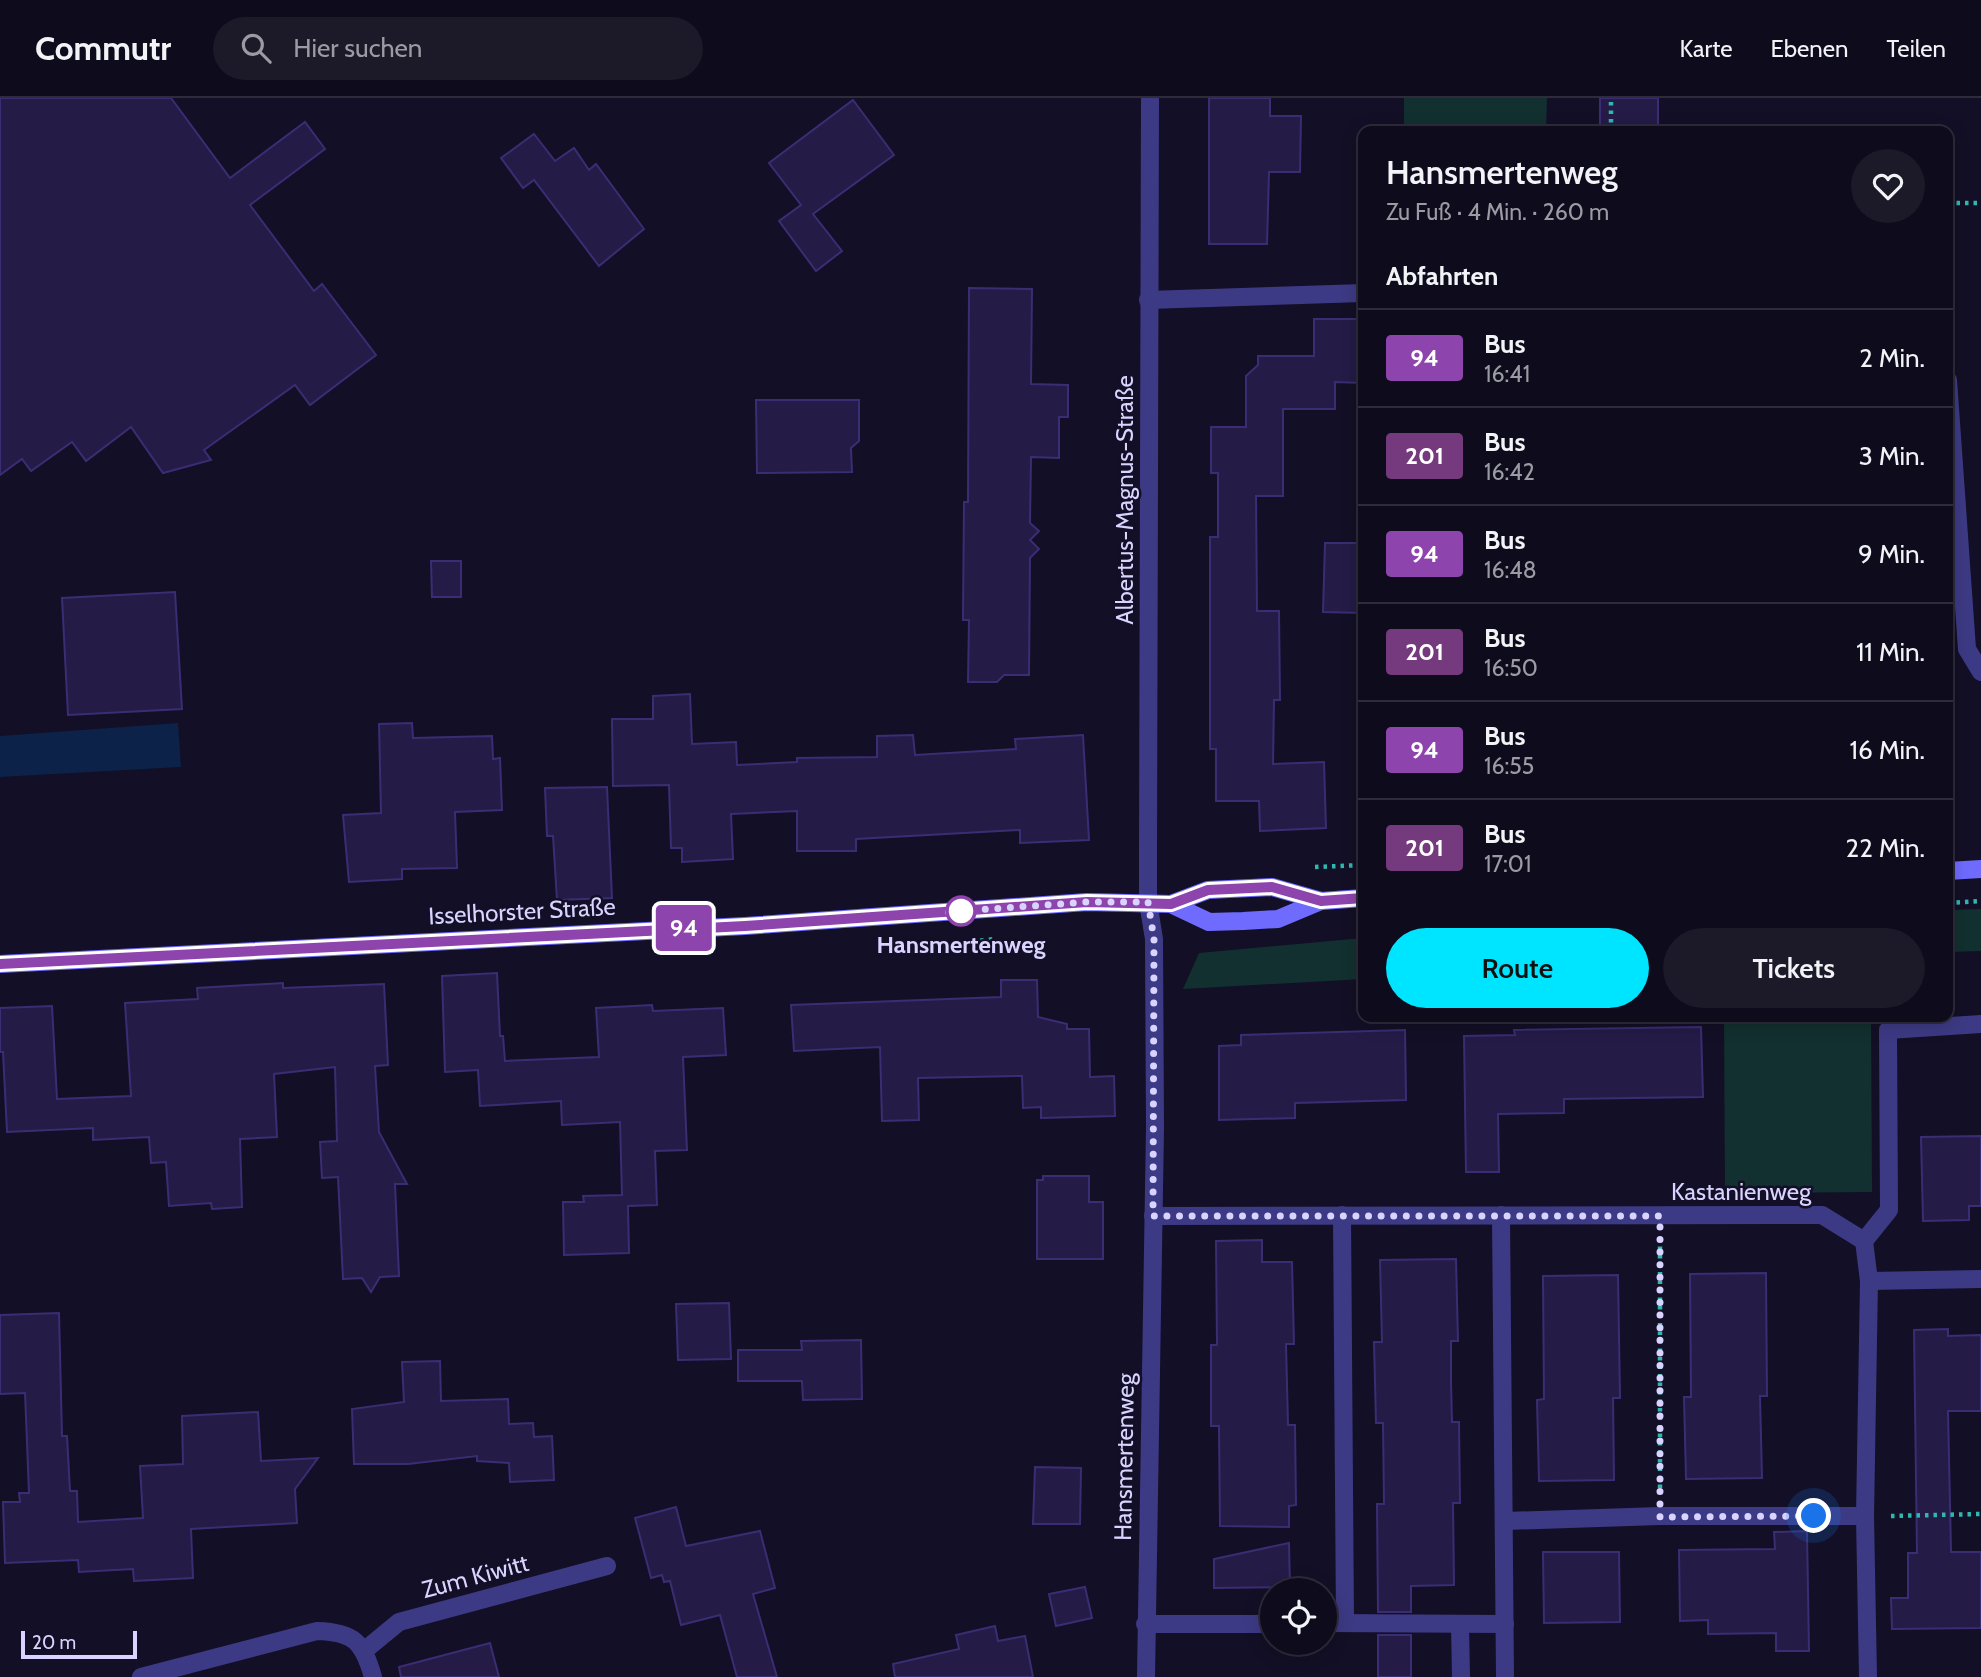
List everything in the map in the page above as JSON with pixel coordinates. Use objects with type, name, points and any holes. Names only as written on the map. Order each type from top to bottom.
[{"type":"street","name":"Albertus-Magnus-Straße","points":[[1148,902],[1150,98]]},
{"type":"street","points":[[1149,300],[1358,293]]},
{"type":"street","points":[[1953,451],[1967,649],[1981,672]]},
{"type":"street","points":[[1953,871],[1981,869]]},
{"type":"street","name":"Isselhorster Straße","points":[[1171,904],[1208,890],[1272,887],[1321,901]]},
{"type":"street","name":"Isselhorster Straße","points":[[0,964],[745,926],[1087,902],[1171,904],[1209,922],[1243,921],[1278,919],[1321,901],[1358,898]]},
{"type":"street","name":"Hansmertenweg","points":[[1146,1677],[1154,939],[1148,902]]},
{"type":"street","points":[[1868,1677],[1865,1516],[1869,1280],[1864,1241],[1889,1210],[1888,1030],[1981,1024]]},
{"type":"street","points":[[1342,1215],[1346,1623]]},
{"type":"street","points":[[1501,1215],[1505,1677]]},
{"type":"street","name":"Kastanienweg","points":[[1153,1216],[1822,1215],[1864,1241]]},
{"type":"street","points":[[1869,1280],[1981,1279]]},
{"type":"street","points":[[1505,1521],[1865,1516]]},
{"type":"street","name":"Zum Kiwitt","points":[[365,1650],[399,1622],[607,1566]]},
{"type":"street","points":[[1337,1623],[1505,1625]]},
{"type":"street","points":[[1145,1624],[1260,1624]]},
{"type":"street","points":[[1460,1624],[1461,1677]]},
{"type":"street","points":[[141,1677],[317,1632],[343,1632],[365,1650],[373,1677]]},
{"type":"path","points":[[1611,98],[1611,126]]},
{"type":"path","points":[[1953,203],[1981,202]]},
{"type":"path","points":[[1953,903],[1981,901]]},
{"type":"path","points":[[1660,1216],[1660,1517]]},
{"type":"path","points":[[1865,1516],[1981,1514]]},
{"type":"green space","points":[[1404,98],[1547,98],[1546,126],[1404,126]]},
{"type":"green space","points":[[1981,909],[1981,951],[1953,952],[1953,910]]},
{"type":"green space","points":[[1358,938],[1358,979],[1183,989],[1199,953]]},
{"type":"green space","points":[[1724,1022],[1871,1022],[1872,1192],[1725,1193]]},
{"type":"water","points":[[178,723],[181,767],[0,777],[0,736]]},
{"type":"building","points":[[0,98],[171,98],[230,178],[305,122],[325,149],[250,205],[314,291],[322,284],[376,355],[310,405],[295,385],[204,450],[211,460],[163,473],[131,427],[86,461],[72,442],[31,471],[22,459],[0,475]]},
{"type":"building","points":[[1209,98],[1270,98],[1270,116],[1301,116],[1300,172],[1269,172],[1267,244],[1209,244]]},
{"type":"building","points":[[1600,98],[1658,98],[1658,126],[1600,126]]},
{"type":"building","points":[[853,100],[894,155],[813,214],[842,251],[816,271],[779,221],[801,205],[769,163]]},
{"type":"building","points":[[534,134],[555,161],[574,148],[589,170],[596,164],[644,229],[599,266],[534,180],[523,188],[501,158]]},
{"type":"building","points":[[969,288],[1032,289],[1031,384],[1068,385],[1068,417],[1059,417],[1059,458],[1031,457],[1030,523],[1039,531],[1030,540],[1039,549],[1030,558],[1029,675],[1004,675],[997,682],[968,682],[969,620],[963,620],[964,502],[968,502]]},
{"type":"building","points":[[1314,319],[1358,319],[1358,383],[1335,382],[1335,409],[1283,409],[1283,496],[1256,496],[1257,611],[1279,611],[1280,700],[1274,700],[1273,764],[1324,762],[1326,828],[1260,831],[1259,801],[1216,801],[1216,749],[1210,749],[1210,537],[1218,537],[1218,473],[1211,473],[1211,427],[1246,427],[1246,376],[1258,365],[1258,356],[1314,356]]},
{"type":"building","points":[[756,400],[859,400],[859,441],[851,448],[852,472],[757,473]]},
{"type":"building","points":[[1325,543],[1358,543],[1358,613],[1323,612]]},
{"type":"building","points":[[431,561],[461,561],[461,597],[432,597]]},
{"type":"building","points":[[175,592],[182,709],[68,715],[62,598]]},
{"type":"building","points":[[690,694],[692,744],[736,742],[737,765],[797,762],[797,758],[877,757],[877,736],[913,735],[915,755],[1016,749],[1015,739],[1083,735],[1089,840],[1020,843],[1020,830],[856,839],[856,851],[797,851],[797,811],[731,814],[733,859],[682,862],[682,848],[671,848],[669,785],[613,786],[612,719],[653,719],[653,696]]},
{"type":"building","points":[[412,723],[413,738],[492,736],[493,759],[500,758],[502,810],[455,812],[457,868],[402,869],[402,879],[349,882],[343,815],[381,813],[379,724]]},
{"type":"building","points":[[607,787],[612,898],[557,900],[553,836],[547,836],[545,788]]},
{"type":"building","points":[[497,973],[500,1036],[503,1036],[505,1061],[599,1057],[596,1008],[652,1005],[653,1011],[723,1008],[726,1055],[683,1057],[687,1150],[655,1151],[657,1205],[628,1206],[629,1253],[564,1255],[563,1202],[584,1202],[583,1196],[622,1195],[620,1122],[562,1125],[561,1101],[480,1106],[478,1070],[445,1072],[442,976]]},
{"type":"building","points":[[1001,980],[1037,980],[1038,1017],[1067,1024],[1067,1029],[1089,1029],[1090,1077],[1114,1076],[1115,1116],[1041,1118],[1041,1107],[1023,1108],[1022,1076],[918,1078],[919,1120],[882,1121],[880,1047],[794,1051],[791,1005],[1001,997]]},
{"type":"building","points":[[283,983],[283,988],[384,984],[388,1065],[375,1066],[379,1132],[407,1184],[395,1184],[399,1276],[380,1277],[371,1292],[362,1278],[343,1279],[338,1177],[322,1178],[320,1142],[337,1141],[335,1067],[274,1074],[277,1137],[240,1139],[242,1207],[212,1209],[211,1203],[169,1206],[166,1162],[151,1163],[149,1137],[93,1140],[93,1128],[7,1132],[3,1052],[0,1052],[0,1008],[52,1006],[57,1099],[131,1096],[125,1003],[198,999],[197,988]]},
{"type":"building","points":[[1701,1027],[1703,1097],[1564,1099],[1564,1113],[1498,1114],[1499,1172],[1466,1172],[1464,1036],[1515,1035],[1514,1030]]},
{"type":"building","points":[[1405,1030],[1406,1100],[1295,1103],[1295,1118],[1219,1120],[1219,1046],[1241,1045],[1241,1035]]},
{"type":"building","points":[[1981,1136],[1981,1206],[1969,1206],[1969,1220],[1923,1221],[1921,1137]]},
{"type":"building","points":[[1043,1176],[1089,1176],[1089,1202],[1103,1202],[1103,1259],[1037,1259],[1037,1180],[1043,1180]]},
{"type":"building","points":[[1262,1240],[1262,1262],[1292,1262],[1294,1344],[1286,1344],[1288,1425],[1295,1425],[1296,1505],[1289,1506],[1289,1527],[1220,1526],[1219,1426],[1211,1426],[1211,1345],[1217,1345],[1216,1241]]},
{"type":"building","points":[[1456,1259],[1458,1341],[1451,1341],[1451,1382],[1452,1422],[1459,1422],[1460,1503],[1453,1503],[1454,1585],[1411,1586],[1411,1612],[1378,1612],[1377,1504],[1384,1504],[1383,1423],[1376,1423],[1374,1342],[1382,1342],[1380,1260]]},
{"type":"building","points":[[1766,1273],[1767,1396],[1760,1396],[1762,1478],[1686,1479],[1684,1397],[1691,1397],[1690,1274]]},
{"type":"building","points":[[1618,1275],[1620,1398],[1613,1398],[1614,1480],[1539,1481],[1537,1400],[1544,1399],[1543,1276]]},
{"type":"building","points":[[729,1303],[731,1359],[678,1360],[676,1304]]},
{"type":"building","points":[[59,1313],[62,1436],[67,1436],[70,1491],[77,1491],[78,1522],[143,1518],[140,1466],[183,1464],[182,1416],[258,1412],[261,1461],[318,1458],[295,1489],[297,1523],[191,1529],[193,1578],[134,1581],[133,1569],[79,1572],[78,1560],[5,1563],[3,1502],[20,1502],[19,1493],[29,1493],[25,1393],[0,1394],[0,1315]]},
{"type":"building","points":[[1948,1329],[1948,1336],[1981,1335],[1981,1411],[1948,1411],[1951,1552],[1981,1552],[1981,1628],[1892,1629],[1891,1598],[1908,1598],[1908,1553],[1917,1553],[1914,1330]]},
{"type":"building","points":[[861,1340],[862,1399],[803,1400],[802,1381],[738,1381],[738,1350],[802,1350],[801,1341]]},
{"type":"building","points":[[440,1361],[441,1401],[508,1399],[509,1424],[533,1423],[534,1437],[552,1436],[554,1480],[510,1482],[509,1463],[477,1461],[477,1456],[408,1464],[354,1464],[352,1409],[404,1402],[402,1362]]},
{"type":"building","points":[[1035,1467],[1081,1468],[1080,1524],[1033,1524]]},
{"type":"building","points":[[676,1507],[686,1546],[760,1531],[775,1588],[753,1594],[777,1677],[737,1677],[720,1615],[681,1625],[670,1581],[664,1582],[662,1575],[651,1578],[635,1518]]},
{"type":"building","points":[[1807,1531],[1809,1651],[1776,1651],[1776,1633],[1708,1634],[1708,1620],[1680,1621],[1679,1550],[1775,1549],[1774,1532]]},
{"type":"building","points":[[1289,1543],[1290,1578],[1260,1578],[1260,1587],[1214,1588],[1214,1559]]},
{"type":"building","points":[[1543,1552],[1619,1552],[1620,1622],[1544,1623]]},
{"type":"building","points":[[1085,1587],[1092,1618],[1056,1626],[1049,1594]]},
{"type":"building","points":[[995,1626],[998,1641],[1025,1636],[1033,1677],[895,1677],[893,1664],[959,1649],[956,1635]]},
{"type":"building","points":[[1378,1635],[1411,1635],[1411,1677],[1378,1677]]},
{"type":"building","points":[[490,1643],[499,1677],[401,1677],[399,1667]]},
{"type":"bus line","name":"94","points":[[0,964],[527,935],[745,926],[1087,902],[1171,904],[1208,890],[1272,887],[1321,901],[1358,898]]},
{"type":"place","name":"Hansmertenweg","points":[[961,911]]},
{"type":"route","points":[[961,911],[948,912],[1087,902],[1148,902],[1154,939],[1153,1216],[1660,1216],[1660,1517],[1814,1516]]}]
